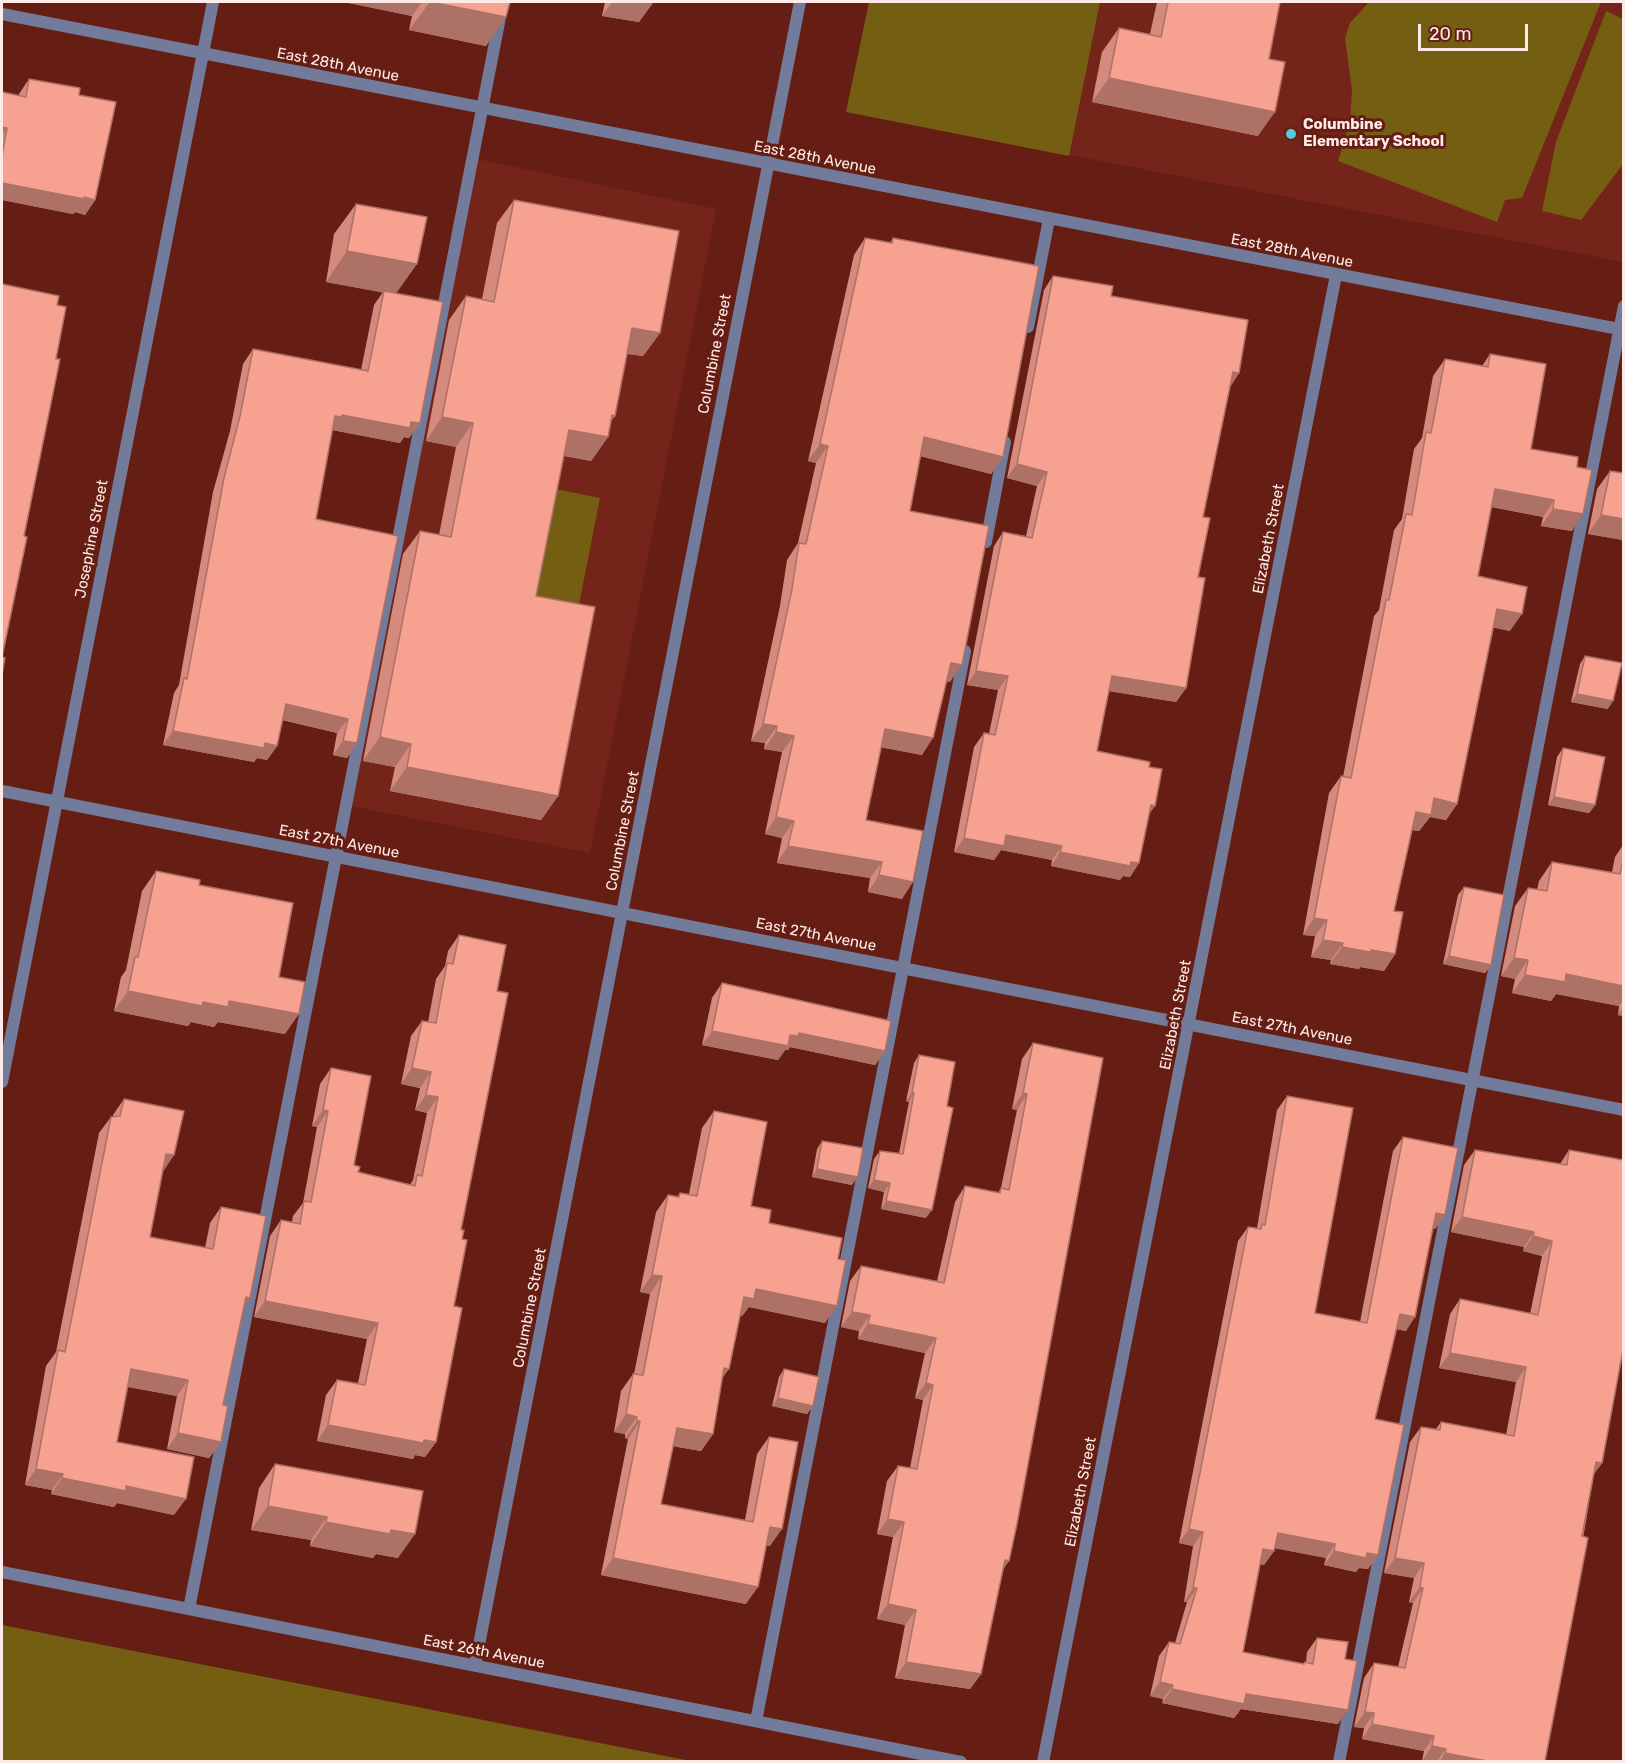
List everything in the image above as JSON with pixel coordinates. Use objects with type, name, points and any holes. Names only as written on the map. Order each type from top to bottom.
[{"type":"street","name":"Josephine Street","points":[[2,1082],[213,2]]},
{"type":"street","points":[[189,1609],[503,2]]},
{"type":"street","name":"Columbine Street","points":[[475,1665],[800,2]]},
{"type":"street","name":"East 28th Avenue","points":[[2,14],[1621,330]]},
{"type":"street","points":[[1025,340],[1049,219]]},
{"type":"street","name":"Elizabeth Street","points":[[1043,1761],[1336,275]]},
{"type":"street","points":[[1339,1761],[1621,330],[1623,306]]},
{"type":"street","points":[[984,549],[1007,433]]},
{"type":"street","points":[[756,1721],[966,642]]},
{"type":"street","name":"East 27th Avenue","points":[[2,791],[1623,1110]]},
{"type":"street","name":"East 26th Avenue","points":[[2,1572],[961,1761]]},
{"type":"shaded area","name":"Columbine Elementary School","points":[[869,2],[1623,2],[1623,262],[847,112]]},
{"type":"shaded area","points":[[869,2],[1100,2],[1069,156],[846,112]]},
{"type":"shaded area","points":[[1369,2],[1601,2],[1522,198],[1505,200],[1497,222],[1338,161],[1350,122],[1352,90],[1345,38],[1350,23]]},
{"type":"shaded area","points":[[1606,11],[1623,19],[1623,164],[1581,220],[1542,211],[1556,142]]},
{"type":"shaded area","points":[[472,158],[716,209],[590,853],[346,805]]},
{"type":"shaded area","points":[[545,487],[600,498],[576,620],[522,610]]},
{"type":"shaded area","points":[[2,1625],[691,1761],[2,1761]]},
{"type":"building","points":[[431,2],[510,2],[506,17]]},
{"type":"building","points":[[1168,2],[1280,2],[1269,59],[1285,62],[1275,112],[1109,78],[1119,28],[1161,37]]},
{"type":"building","points":[[29,79],[80,88],[79,95],[116,102],[95,200],[2,183],[2,156],[7,128],[2,127],[2,92],[26,97]]},
{"type":"building","points":[[514,200],[679,231],[660,333],[632,328],[615,416],[612,415],[608,437],[569,430],[536,596],[595,607],[558,796],[407,767],[411,744],[380,737],[420,531],[451,537],[473,423],[442,417],[466,296],[494,302]]},
{"type":"building","points":[[356,204],[427,217],[417,264],[347,251]]},
{"type":"building","points":[[865,238],[892,243],[893,238],[1039,266],[1003,457],[924,437],[910,511],[989,526],[962,665],[951,663],[933,738],[885,729],[866,820],[923,831],[913,882],[879,875],[882,862],[788,846],[794,821],[776,817],[794,736],[776,732],[777,726],[763,724],[792,589],[799,543],[806,544],[828,446],[820,444]]},
{"type":"building","points":[[1053,276],[1113,286],[1111,296],[1248,320],[1239,373],[1233,372],[1203,517],[1210,518],[1198,577],[1205,578],[1186,688],[1112,676],[1097,751],[1150,762],[1149,767],[1162,769],[1155,806],[1151,805],[1139,863],[1131,862],[1130,866],[1060,852],[1062,846],[1006,835],[1004,846],[964,838],[984,733],[995,735],[1008,676],[976,671],[1003,532],[1032,538],[1047,472],[1017,464]]},
{"type":"building","points":[[2,284],[59,296],[57,305],[66,307],[56,359],[60,359],[2,657]]},
{"type":"building","points":[[384,291],[443,302],[420,423],[411,422],[410,428],[342,415],[341,417],[335,416],[316,519],[398,536],[357,743],[343,741],[348,719],[286,704],[277,746],[265,743],[264,748],[173,731],[184,678],[187,679],[224,478],[240,416],[253,349],[368,371]]},
{"type":"building","points":[[1490,354],[1546,364],[1531,449],[1578,457],[1577,467],[1592,470],[1583,514],[1553,509],[1554,500],[1495,489],[1478,576],[1527,587],[1522,614],[1497,609],[1457,804],[1434,798],[1431,815],[1416,812],[1394,911],[1403,912],[1395,954],[1342,947],[1343,943],[1323,940],[1327,920],[1314,918],[1341,776],[1351,778],[1386,600],[1389,600],[1406,514],[1412,515],[1426,432],[1431,433],[1445,359],[1488,367]]},
{"type":"building","points":[[1610,471],[1623,473],[1623,519],[1601,515]]},
{"type":"building","points":[[1585,656],[1622,663],[1613,701],[1577,694]]},
{"type":"building","points":[[2,657],[5,658],[2,674]]},
{"type":"building","points":[[1563,748],[1605,757],[1595,805],[1554,797]]},
{"type":"building","points":[[1623,859],[1623,986],[1566,974],[1565,982],[1525,975],[1528,960],[1514,958],[1528,888],[1547,891],[1552,862],[1620,874]]},
{"type":"building","points":[[156,871],[200,880],[199,885],[293,903],[279,977],[305,982],[299,1014],[229,1001],[228,1007],[203,1002],[202,1006],[128,991],[135,957],[138,957]]},
{"type":"building","points":[[1464,887],[1504,895],[1491,965],[1449,956]]},
{"type":"building","points":[[459,935],[506,945],[497,991],[508,993],[461,1230],[464,1230],[462,1239],[467,1240],[454,1306],[462,1308],[436,1442],[424,1440],[423,1443],[328,1425],[337,1380],[365,1385],[378,1323],[265,1301],[281,1220],[300,1224],[304,1201],[311,1202],[328,1111],[323,1110],[331,1068],[371,1076],[354,1165],[360,1167],[358,1172],[415,1186],[417,1175],[422,1176],[438,1097],[426,1095],[431,1072],[412,1068],[422,1021],[436,1023],[447,963],[453,964]]},
{"type":"building","points":[[722,983],[891,1021],[885,1051],[799,1033],[798,1036],[790,1035],[788,1046],[712,1031]]},
{"type":"building","points":[[1033,1043],[1103,1058],[1017,1524],[1009,1561],[1005,1560],[981,1674],[906,1662],[916,1610],[888,1604],[904,1522],[888,1519],[898,1466],[917,1469],[933,1385],[926,1383],[936,1338],[868,1324],[870,1315],[852,1312],[861,1266],[944,1283],[965,1186],[1000,1193],[1001,1188],[1009,1190],[1027,1094],[1023,1093]]},
{"type":"building","points":[[919,1055],[955,1062],[947,1106],[953,1108],[932,1210],[886,1201],[890,1183],[874,1180],[880,1151],[903,1154]]},
{"type":"building","points":[[1287,1096],[1353,1108],[1315,1313],[1367,1323],[1403,1137],[1458,1148],[1445,1215],[1436,1213],[1415,1317],[1400,1314],[1375,1419],[1404,1425],[1378,1555],[1367,1553],[1366,1558],[1334,1551],[1335,1544],[1278,1533],[1274,1551],[1263,1549],[1243,1652],[1313,1664],[1317,1638],[1348,1642],[1345,1659],[1357,1661],[1348,1710],[1246,1694],[1244,1704],[1172,1689],[1173,1685],[1160,1682],[1169,1642],[1180,1644],[1197,1588],[1193,1588],[1203,1532],[1189,1529],[1248,1227],[1261,1229],[1262,1224],[1265,1225]]},
{"type":"building","points":[[124,1099],[184,1111],[174,1155],[166,1154],[150,1237],[213,1249],[221,1207],[266,1216],[250,1298],[246,1297],[223,1405],[228,1406],[221,1442],[178,1433],[188,1380],[131,1369],[117,1442],[194,1457],[186,1499],[126,1486],[126,1491],[62,1478],[63,1474],[36,1469],[58,1350],[65,1352],[111,1117],[120,1116]]},
{"type":"building","points":[[714,1111],[767,1122],[751,1206],[771,1210],[769,1223],[842,1238],[838,1259],[846,1260],[837,1306],[756,1289],[754,1299],[744,1297],[729,1369],[724,1368],[713,1434],[677,1428],[661,1504],[753,1522],[769,1437],[798,1442],[782,1529],[770,1527],[758,1587],[613,1558],[640,1421],[637,1421],[637,1417],[626,1414],[633,1374],[643,1375],[662,1276],[652,1275],[668,1195],[679,1197],[680,1193],[697,1196]]},
{"type":"building","points":[[822,1141],[863,1148],[858,1177],[817,1169]]},
{"type":"building","points":[[1475,1150],[1567,1165],[1569,1150],[1623,1160],[1623,1350],[1602,1463],[1596,1462],[1582,1536],[1588,1538],[1545,1761],[1487,1761],[1445,1753],[1446,1749],[1432,1746],[1434,1736],[1372,1724],[1374,1713],[1365,1712],[1374,1663],[1405,1668],[1423,1588],[1420,1587],[1424,1563],[1395,1558],[1421,1427],[1440,1430],[1441,1422],[1514,1436],[1526,1367],[1450,1353],[1460,1299],[1538,1315],[1552,1241],[1533,1236],[1534,1232],[1462,1217]]},
{"type":"building","points":[[784,1369],[819,1377],[813,1406],[778,1398]]},
{"type":"building","points":[[275,1464],[423,1491],[415,1534],[391,1530],[390,1534],[326,1522],[327,1517],[268,1506]]},
{"type":"place","name":"Columbine Elementary School","points":[[1291,134]]}]
